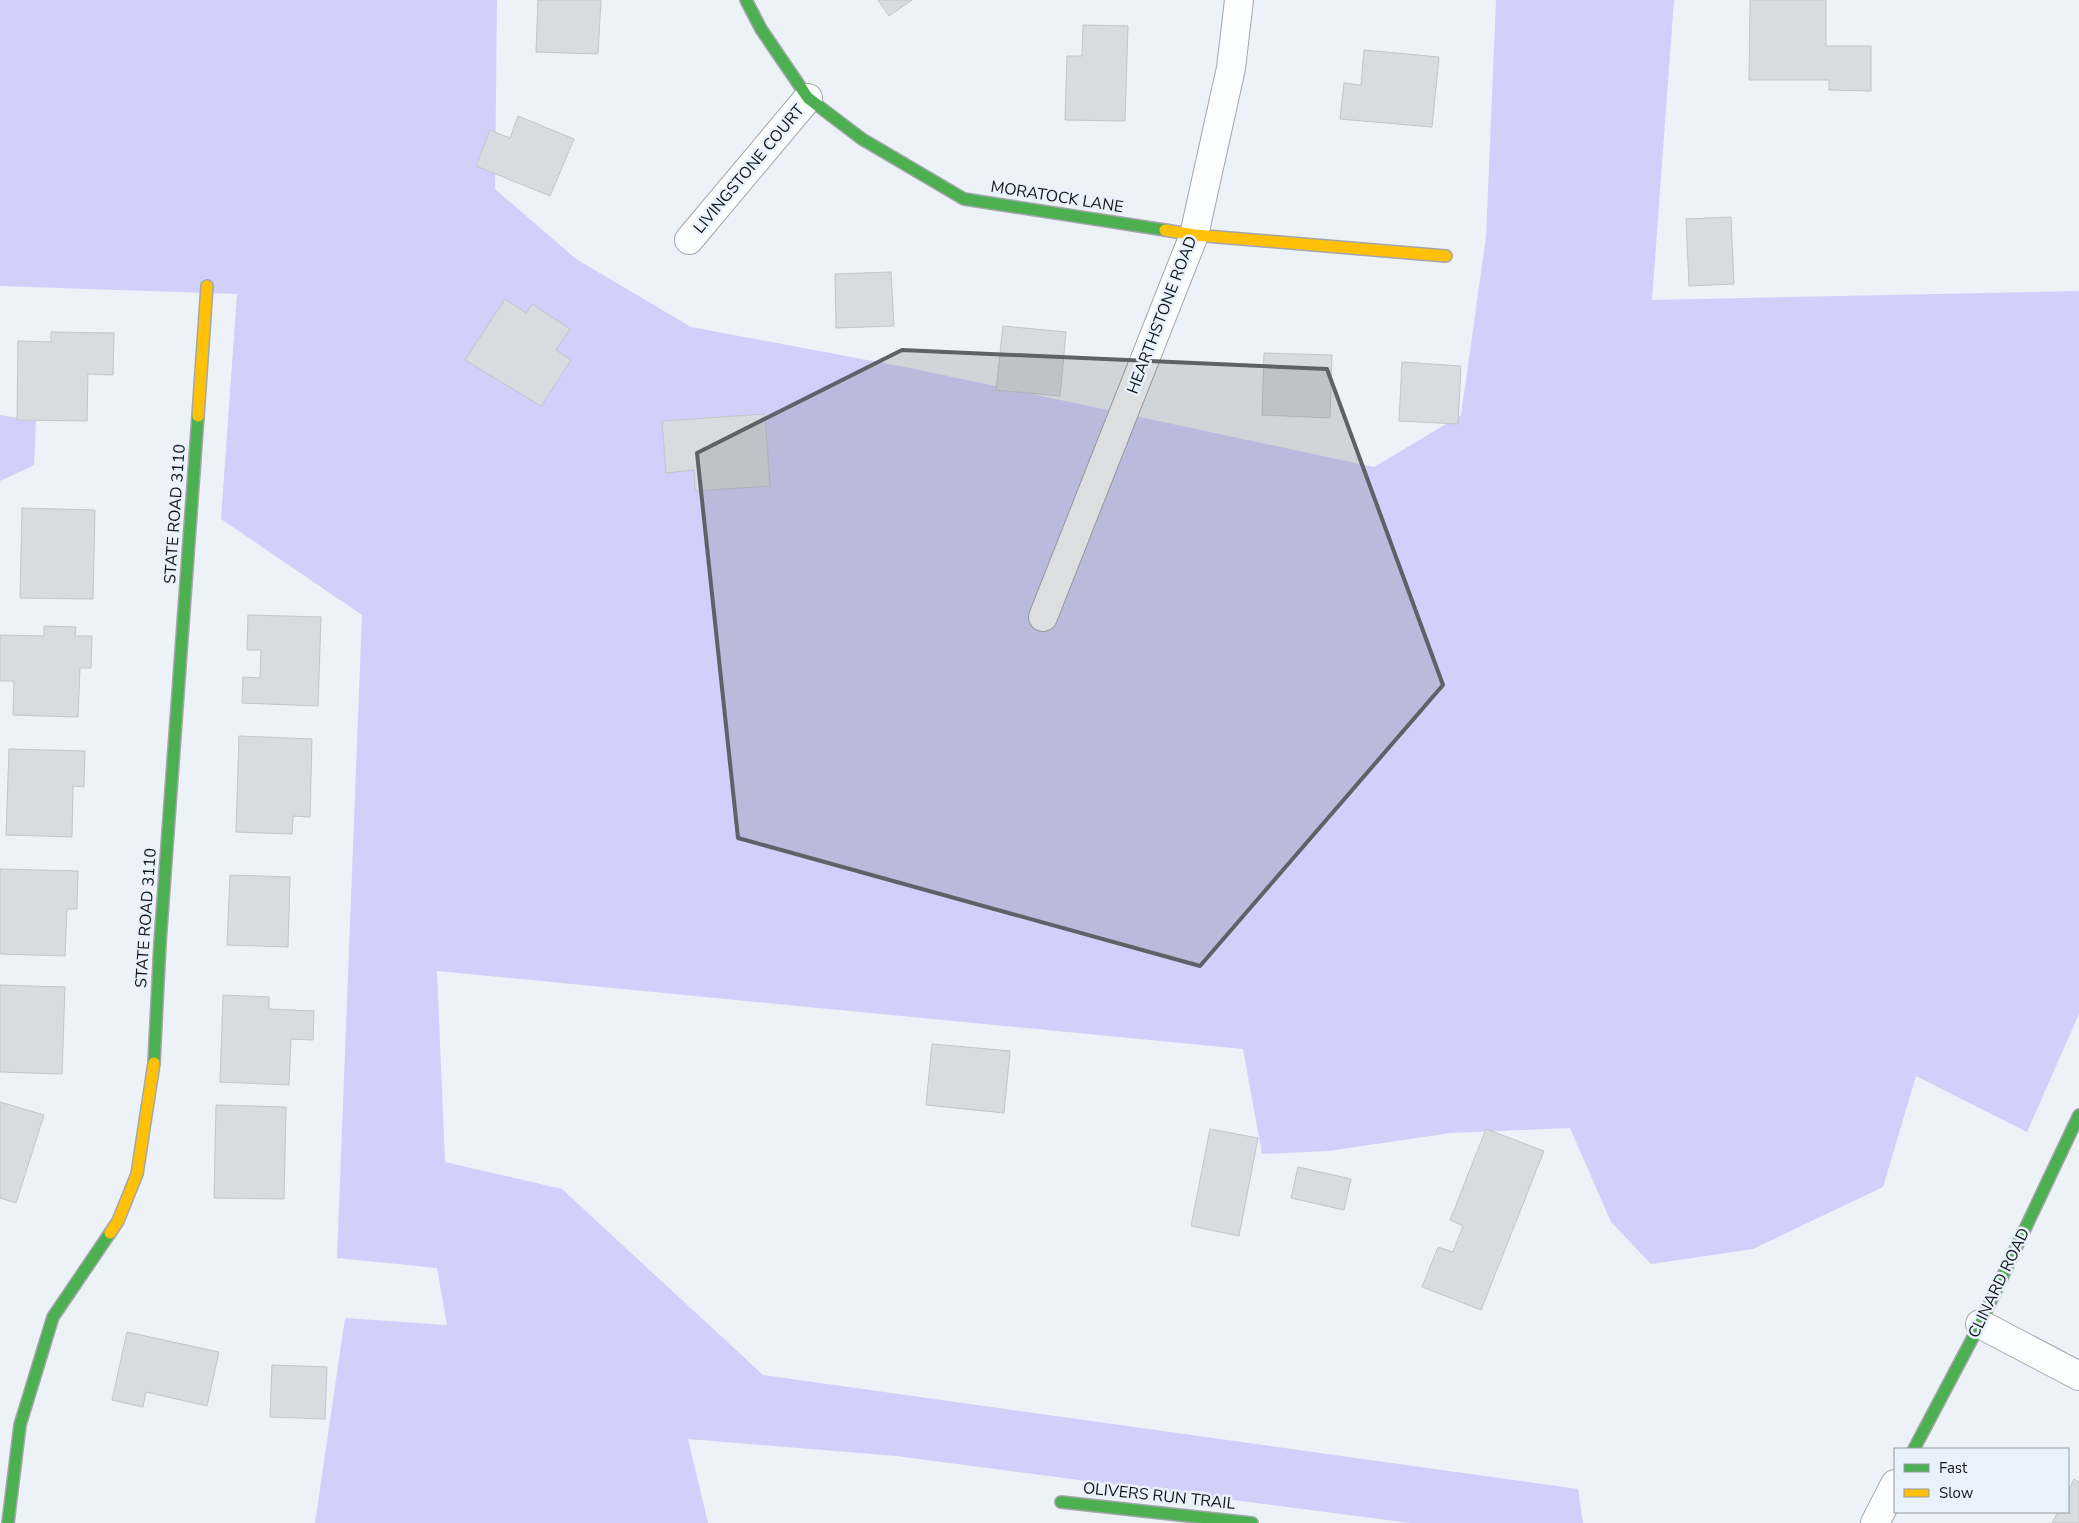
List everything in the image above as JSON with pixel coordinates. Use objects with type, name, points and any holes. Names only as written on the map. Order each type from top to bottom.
[{"type":"street","name":"MORATOCK LANE","points":[[746,0],[761,29],[808,98],[862,139],[964,199],[1194,235],[1446,256]]},
{"type":"street","name":"HEARTHSTONE ROAD","points":[[1043,618],[1194,235],[1231,68],[1239,0]]},
{"type":"street","name":"LIVINGSTONE COURT","points":[[689,240],[808,98]]},
{"type":"street","name":"STATE ROAD 3110","points":[[8,1523],[20,1425],[53,1317],[118,1221],[136,1174],[152,1079],[207,286]]},
{"type":"street","name":"CLINARD ROAD","points":[[1915,1448],[1980,1324],[2079,1115]]},
{"type":"street","points":[[1980,1324],[2079,1376]]},
{"type":"street","points":[[1875,1523],[1894,1486]]},
{"type":"street","name":"OLIVERS RUN TRAIL","points":[[1061,1502],[1252,1523]]},
{"type":"highlighted area","points":[[902,350],[1327,369],[1443,685],[1200,966],[738,838],[697,453]]},
{"type":"shaded area","points":[[0,0],[497,0],[495,189],[576,259],[691,327],[915,369],[1374,467],[1461,415],[1486,237],[1496,0],[1674,0],[1652,300],[2079,291],[2079,1014],[2027,1132],[1916,1076],[1883,1187],[1753,1249],[1651,1264],[1611,1222],[1570,1128],[1451,1133],[1328,1151],[1262,1154],[1243,1049],[437,971],[445,1162],[562,1189],[763,1375],[1578,1489],[1583,1523],[1410,1523],[896,1456],[688,1439],[708,1523],[315,1523],[345,1318],[447,1325],[437,1268],[337,1258],[362,615],[221,519],[237,294],[0,286]]},
{"type":"shaded area","points":[[0,415],[36,421],[34,465],[0,481]]},
{"type":"building","points":[[538,0],[601,0],[598,54],[536,52]]},
{"type":"building","points":[[878,0],[912,0],[889,16]]},
{"type":"building","points":[[1750,0],[1826,0],[1826,46],[1871,46],[1871,91],[1829,90],[1829,80],[1749,80]]},
{"type":"building","points":[[1083,25],[1128,26],[1125,121],[1065,120],[1067,56],[1082,56]]},
{"type":"building","points":[[1364,50],[1439,57],[1432,127],[1340,119],[1344,83],[1361,85]]},
{"type":"building","points":[[518,116],[574,139],[550,196],[476,166],[490,130],[510,138]]},
{"type":"building","points":[[1731,217],[1734,284],[1689,286],[1686,219]]},
{"type":"building","points":[[891,272],[894,326],[836,328],[835,274]]},
{"type":"building","points":[[505,299],[526,313],[532,304],[570,329],[556,350],[571,360],[541,406],[465,360]]},
{"type":"building","points":[[1003,326],[1066,332],[1060,396],[996,390]]},
{"type":"building","points":[[51,332],[114,333],[113,375],[88,374],[87,421],[17,420],[18,341],[51,342]]},
{"type":"building","points":[[1264,353],[1332,355],[1330,418],[1262,415]]},
{"type":"building","points":[[1402,362],[1461,366],[1458,424],[1399,421]]},
{"type":"building","points":[[765,414],[770,486],[695,491],[694,470],[666,473],[662,421]]},
{"type":"building","points":[[22,508],[95,510],[93,599],[20,598]]},
{"type":"building","points":[[248,615],[321,617],[318,706],[242,703],[243,677],[260,678],[261,650],[247,650]]},
{"type":"building","points":[[44,626],[76,627],[75,636],[92,636],[91,668],[80,668],[78,717],[13,715],[14,681],[0,681],[0,635],[44,636]]},
{"type":"building","points":[[239,736],[312,739],[310,817],[293,816],[292,834],[236,832]]},
{"type":"building","points":[[9,749],[85,751],[84,787],[73,786],[72,837],[6,835]]},
{"type":"building","points":[[0,869],[78,871],[77,909],[67,909],[65,956],[0,954]]},
{"type":"building","points":[[230,875],[290,877],[288,947],[227,945]]},
{"type":"building","points":[[0,985],[65,987],[62,1074],[0,1072]]},
{"type":"building","points":[[223,995],[269,997],[269,1009],[314,1011],[313,1040],[291,1039],[289,1085],[220,1082]]},
{"type":"building","points":[[932,1044],[1010,1051],[1004,1113],[926,1105]]},
{"type":"building","points":[[0,1102],[44,1115],[16,1203],[0,1198]]},
{"type":"building","points":[[216,1105],[286,1107],[284,1199],[214,1198]]},
{"type":"building","points":[[1210,1129],[1258,1138],[1239,1236],[1191,1226]]},
{"type":"building","points":[[1486,1129],[1544,1151],[1481,1310],[1422,1287],[1438,1247],[1453,1252],[1463,1226],[1450,1220]]},
{"type":"building","points":[[1298,1167],[1351,1179],[1344,1210],[1291,1198]]},
{"type":"building","points":[[127,1332],[219,1352],[207,1406],[146,1392],[143,1407],[112,1400]]},
{"type":"building","points":[[272,1365],[327,1367],[325,1419],[270,1417]]},
{"type":"building","points":[[2074,1479],[2079,1482],[2079,1523],[2052,1523],[2057,1513],[2069,1513],[2069,1490]]},
{"type":"traffic: fast","points":[[746,0],[761,29],[808,98],[862,139],[964,199],[1165,230]]},
{"type":"traffic: fast","points":[[154,1063],[160,943],[198,416]]},
{"type":"traffic: fast","points":[[1915,1448],[1980,1324],[2079,1115]]},
{"type":"traffic: fast","points":[[8,1523],[20,1425],[53,1317],[110,1233]]},
{"type":"traffic: fast","points":[[1061,1502],[1252,1523]]},
{"type":"traffic: slow","points":[[1165,230],[1194,235],[1446,256]]},
{"type":"traffic: slow","points":[[198,416],[207,286]]},
{"type":"traffic: slow","points":[[110,1233],[118,1221],[137,1174],[154,1063]]}]
